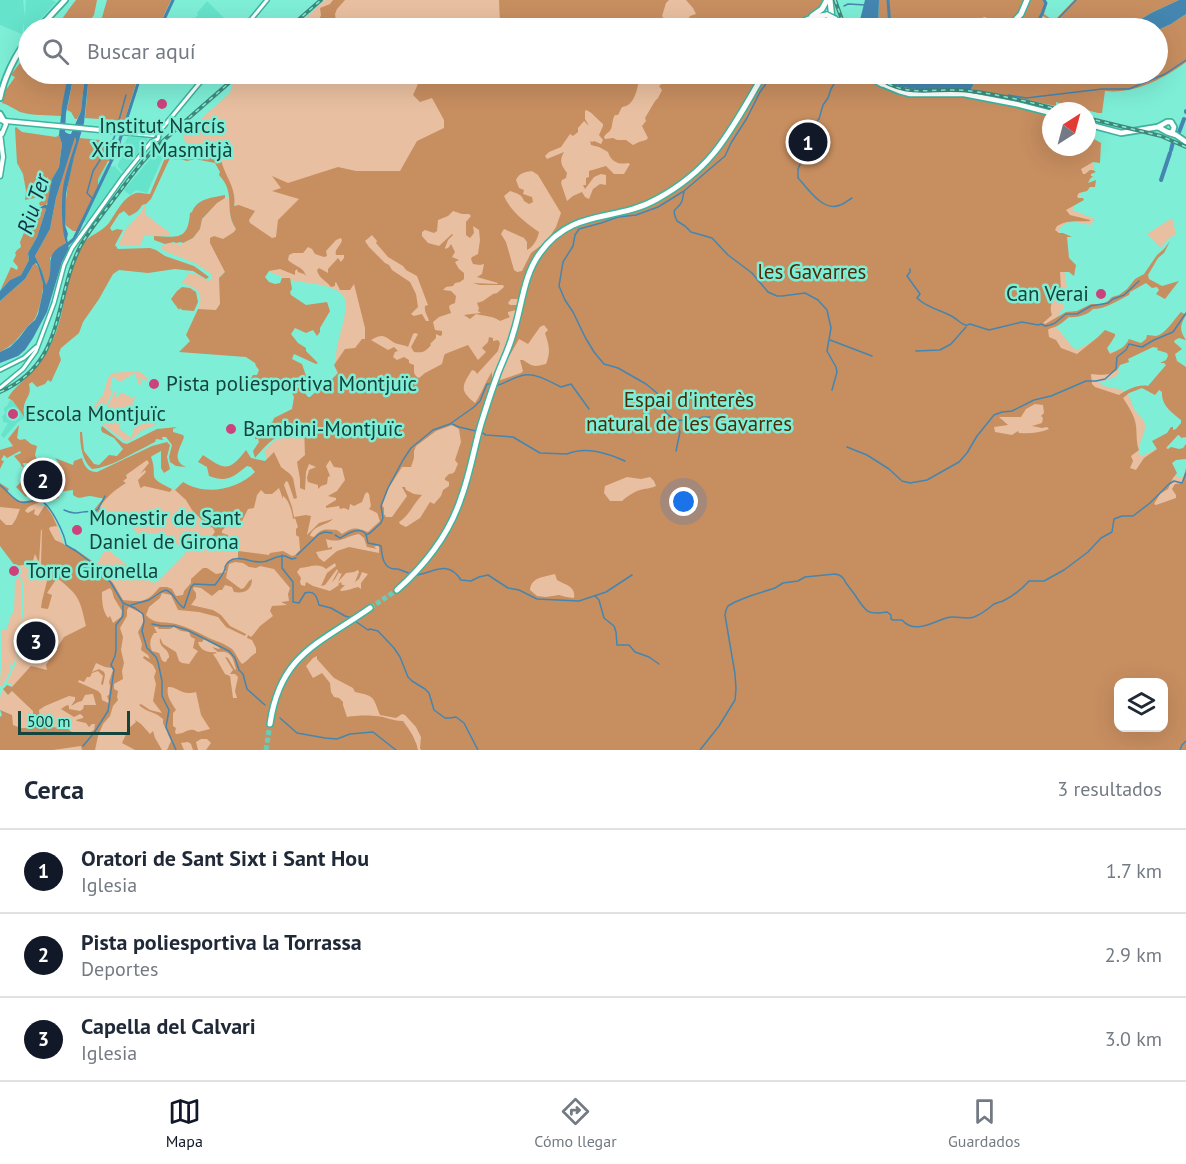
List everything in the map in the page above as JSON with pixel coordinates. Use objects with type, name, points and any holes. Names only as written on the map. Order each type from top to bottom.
[{"type":"highway","points":[[806,18],[820,11],[829,0]]},
{"type":"highway","points":[[829,0],[831,18]]},
{"type":"highway","points":[[1017,18],[1027,0]]},
{"type":"highway","points":[[813,18],[822,15],[833,18]]},
{"type":"highway","points":[[707,160],[757,84]]},
{"type":"highway","points":[[398,588],[424,563],[445,534],[461,499],[481,424],[512,339],[527,280],[540,253],[557,235],[573,225],[592,218],[634,209],[659,198],[680,184],[707,160],[733,128],[758,84]]},
{"type":"highway","points":[[270,724],[277,692],[288,670],[304,653],[368,610]]},
{"type":"main road","points":[[48,18],[65,0]]},
{"type":"main road","points":[[0,98],[7,76],[18,55]]},
{"type":"main road","points":[[882,84],[910,94],[960,93],[1042,111]]},
{"type":"main road","points":[[0,114],[3,157],[0,176]]},
{"type":"main road","points":[[1096,127],[1114,132],[1125,132],[1162,127],[1168,121],[1174,126],[1173,132]]},
{"type":"main road","points":[[2,127],[17,124],[153,137]]},
{"type":"main road","points":[[1162,127],[1165,132],[1173,132],[1186,142]]},
{"type":"street","points":[[252,18],[267,0]]},
{"type":"street","points":[[0,388],[33,357],[54,303],[69,252],[153,137],[199,84]]},
{"type":"street","points":[[0,370],[29,354],[38,343]]},
{"type":"shaded area","points":[[0,0],[23,0],[25,17],[26,0],[56,2],[41,18],[18,18],[18,32],[0,25]]},
{"type":"shaded area","points":[[207,1],[224,18],[195,18]]},
{"type":"shaded area","points":[[129,137],[148,139],[123,172],[118,165]]},
{"type":"shaded area","points":[[155,153],[163,157],[147,193],[136,190],[130,195],[124,190]]},
{"type":"shaded area","points":[[107,164],[113,167],[115,165],[122,174],[86,223],[83,221],[98,191],[98,179]]},
{"type":"shaded area","name":"Escola Montjuïc","points":[[10,400],[25,418],[18,422],[4,438],[1,435],[8,423],[3,422],[2,417],[5,413],[4,408]]},
{"type":"green space","points":[[76,0],[97,0],[92,18],[63,18]]},
{"type":"green space","points":[[107,0],[171,0],[163,18],[102,18]]},
{"type":"green space","points":[[325,0],[822,0],[825,18],[305,18]]},
{"type":"green space","points":[[333,0],[345,0],[337,9],[336,18],[320,18],[320,8],[330,4]]},
{"type":"green space","points":[[499,0],[669,0],[662,16],[664,18],[500,18]]},
{"type":"green space","points":[[686,0],[825,0],[819,10],[802,18],[689,18],[696,14]]},
{"type":"green space","points":[[879,0],[1045,0],[1047,4],[1044,14],[1050,18],[1043,16],[1042,18],[878,18]]},
{"type":"green space","points":[[1074,0],[1179,0],[1143,18],[1057,18]]},
{"type":"green space","points":[[1186,14],[1186,62],[1168,74],[1168,25]]},
{"type":"green space","points":[[18,66],[18,84],[66,84],[61,116],[20,112],[2,103],[4,91],[15,77],[11,75]]},
{"type":"green space","points":[[72,84],[84,84],[81,111],[77,119],[67,110]]},
{"type":"green space","points":[[88,84],[136,84],[124,122],[85,118]]},
{"type":"green space","name":"les Gavarres","points":[[233,84],[869,84],[889,98],[1042,120],[1042,156],[1090,156],[1094,167],[1072,210],[1095,219],[1090,225],[1070,222],[1060,228],[1059,237],[1067,288],[1063,298],[1063,309],[1052,323],[1076,350],[1101,339],[1105,353],[1115,354],[1119,373],[1099,383],[1105,387],[1120,389],[1128,394],[1136,412],[1144,421],[1145,430],[1139,446],[1139,454],[1142,456],[1166,445],[1170,451],[1173,473],[1179,478],[1186,473],[1186,750],[0,750],[0,721],[7,713],[0,710],[0,697],[3,689],[7,695],[11,691],[15,694],[11,683],[6,684],[16,663],[17,643],[23,617],[23,583],[19,574],[22,573],[0,530],[0,505],[13,500],[41,504],[53,516],[65,545],[77,556],[95,567],[106,548],[127,565],[139,569],[146,579],[154,583],[185,554],[184,550],[162,533],[137,533],[124,519],[103,513],[100,507],[107,491],[148,457],[154,479],[173,490],[190,488],[213,490],[238,487],[246,483],[267,459],[264,451],[274,441],[288,434],[333,423],[345,415],[336,361],[346,306],[344,297],[331,288],[295,281],[265,270],[236,211],[231,188],[213,159],[193,149],[183,139],[186,132],[230,93]]},
{"type":"green space","name":"les Gavarres","points":[[418,84],[638,84],[633,99],[627,106],[622,107],[618,115],[615,115],[611,129],[604,137],[605,139],[626,140],[633,145],[648,138],[642,126],[662,90],[659,86],[661,84],[877,84],[905,95],[964,96],[1042,112],[1042,156],[1096,156],[1096,140],[1101,143],[1100,163],[1093,162],[1081,169],[1083,174],[1090,170],[1096,172],[1091,174],[1093,176],[1088,183],[1096,180],[1095,187],[1079,193],[1078,198],[1084,200],[1066,210],[1070,215],[1090,221],[1065,222],[1057,226],[1055,230],[1072,237],[1067,237],[1069,258],[1076,265],[1074,276],[1069,272],[1060,272],[1061,290],[1052,301],[1052,315],[1043,323],[1091,304],[1103,304],[1119,295],[1135,279],[1144,274],[1170,241],[1148,275],[1149,279],[1162,286],[1179,281],[1165,299],[1156,294],[1159,290],[1157,287],[1152,288],[1146,283],[1111,304],[1093,309],[1082,316],[1069,317],[1048,330],[1049,337],[1056,340],[1061,348],[1077,354],[1105,330],[1115,334],[1107,348],[1110,354],[1123,347],[1129,339],[1141,343],[1147,335],[1160,335],[1181,312],[1186,315],[1181,328],[1186,340],[1179,338],[1174,342],[1182,349],[1175,354],[1177,361],[1186,367],[1186,438],[1178,435],[1166,448],[1179,449],[1186,444],[1186,459],[1172,463],[1177,473],[1168,489],[1160,494],[1154,504],[1176,498],[1172,489],[1175,484],[1182,483],[1186,468],[1186,750],[421,750],[421,737],[416,727],[405,715],[402,714],[396,718],[380,715],[372,698],[355,692],[353,688],[334,678],[317,659],[317,656],[306,666],[313,678],[322,673],[330,683],[334,697],[343,702],[347,717],[374,716],[403,721],[413,736],[418,750],[206,750],[211,743],[207,739],[201,739],[196,742],[198,750],[193,750],[188,742],[181,743],[184,750],[167,750],[171,741],[163,719],[139,705],[162,713],[153,701],[156,671],[153,665],[143,658],[144,656],[150,659],[141,650],[142,644],[138,632],[144,617],[129,607],[120,628],[123,637],[121,650],[124,663],[123,679],[114,684],[114,689],[118,691],[118,700],[103,724],[95,750],[82,750],[81,746],[53,750],[0,750],[0,717],[2,715],[0,710],[12,715],[13,725],[21,728],[34,728],[33,711],[12,691],[8,695],[3,689],[7,685],[12,687],[31,666],[47,670],[46,665],[64,637],[86,626],[78,598],[57,578],[47,593],[52,595],[48,609],[41,608],[50,569],[41,564],[41,529],[39,563],[35,554],[32,564],[15,566],[0,546],[0,519],[6,525],[12,525],[20,509],[0,507],[0,483],[9,489],[7,492],[16,500],[43,502],[30,506],[25,511],[28,513],[35,509],[34,514],[38,516],[45,505],[57,526],[49,529],[55,540],[75,549],[95,563],[113,583],[123,600],[144,600],[160,587],[172,589],[176,596],[183,595],[191,579],[203,568],[216,574],[226,572],[228,563],[238,559],[238,551],[269,555],[283,551],[292,556],[300,550],[295,518],[293,519],[289,503],[283,496],[283,499],[279,488],[272,494],[265,494],[261,490],[257,495],[254,508],[248,509],[239,527],[233,518],[222,531],[228,535],[228,538],[195,541],[211,537],[215,532],[175,490],[183,482],[201,489],[230,487],[255,472],[247,466],[229,478],[209,476],[207,467],[198,462],[203,455],[217,464],[226,466],[235,462],[246,450],[251,458],[265,461],[274,452],[281,467],[293,478],[297,498],[294,499],[288,482],[286,481],[284,485],[294,517],[311,516],[307,535],[319,523],[333,519],[314,530],[310,536],[314,537],[325,530],[337,530],[342,534],[355,528],[368,532],[380,521],[378,514],[369,509],[371,506],[367,492],[362,502],[354,506],[350,504],[349,510],[340,509],[339,506],[326,508],[336,500],[328,496],[337,491],[345,480],[342,468],[334,467],[330,460],[326,466],[330,476],[327,484],[318,489],[318,485],[308,482],[309,470],[316,467],[309,464],[305,490],[300,488],[297,462],[305,455],[304,427],[276,438],[266,445],[255,458],[253,451],[259,442],[255,437],[274,418],[292,409],[294,397],[291,391],[300,387],[310,397],[338,373],[334,365],[345,349],[355,348],[362,339],[365,339],[365,328],[354,284],[350,290],[340,290],[336,282],[335,286],[331,287],[317,270],[319,268],[328,273],[328,269],[338,258],[341,262],[344,258],[344,255],[336,255],[341,238],[326,251],[327,256],[324,257],[315,254],[308,247],[303,253],[289,255],[288,260],[301,268],[306,276],[297,269],[295,275],[280,269],[269,271],[265,277],[269,282],[275,284],[280,283],[282,278],[290,278],[291,295],[306,305],[327,302],[330,311],[317,336],[313,330],[306,333],[295,328],[291,334],[318,363],[294,354],[292,359],[302,364],[307,379],[293,388],[282,390],[276,379],[250,380],[253,375],[257,375],[259,370],[255,363],[246,357],[179,352],[190,341],[186,335],[198,309],[216,310],[220,304],[219,278],[225,272],[210,243],[210,238],[214,236],[223,239],[236,229],[230,215],[229,195],[215,163],[195,159],[174,160],[179,158],[191,158],[194,153],[221,160],[234,194],[234,206],[239,205],[255,211],[249,220],[250,223],[272,238],[276,237],[278,220],[299,199],[272,191],[281,188],[272,176],[288,183],[338,167],[356,171],[400,171],[417,141],[444,128],[444,120],[432,98],[420,102],[413,95]],"holes":[[[585,111],[603,124],[599,135],[603,140],[601,144],[590,141],[591,145],[608,152],[616,162],[630,164],[624,174],[614,174],[606,166],[589,171],[586,185],[583,185],[585,189],[594,177],[601,174],[606,175],[606,185],[600,184],[593,189],[589,199],[582,192],[567,201],[561,183],[567,173],[561,163],[564,152],[547,159],[545,156],[561,147],[570,134],[573,136],[578,132],[578,128],[584,121],[589,126],[585,119]],[[532,171],[538,175],[561,213],[547,241],[531,253],[522,271],[517,272],[514,270],[506,242],[501,234],[504,229],[524,238],[527,242],[527,250],[532,247],[539,232],[514,212],[504,196],[510,191],[520,195],[529,204],[533,202],[532,197],[523,194],[524,190],[519,188],[516,180],[525,172]],[[453,211],[471,216],[466,222],[466,235],[470,238],[474,233],[473,226],[479,230],[480,240],[478,254],[471,259],[473,264],[484,264],[482,274],[477,277],[498,283],[473,283],[503,285],[504,287],[477,303],[478,311],[481,313],[464,315],[470,319],[476,314],[500,321],[510,317],[508,312],[516,310],[518,305],[508,303],[511,299],[524,302],[518,330],[507,360],[519,339],[528,344],[540,327],[544,325],[548,330],[545,333],[549,348],[546,364],[534,366],[520,360],[523,371],[521,373],[498,381],[492,379],[492,372],[475,403],[466,395],[464,384],[472,370],[477,374],[498,351],[500,343],[498,340],[493,341],[493,338],[489,337],[488,342],[482,348],[486,352],[478,360],[468,345],[445,354],[442,364],[419,378],[415,374],[414,365],[409,363],[409,360],[404,357],[397,360],[393,357],[398,351],[394,347],[388,350],[371,340],[383,336],[394,343],[408,347],[415,333],[418,334],[411,347],[414,352],[424,352],[436,338],[436,334],[442,335],[442,331],[435,330],[433,322],[451,313],[449,307],[455,303],[456,296],[451,291],[443,290],[464,279],[464,273],[455,262],[459,260],[452,257],[455,252],[451,244],[445,248],[452,234],[439,246],[428,243],[422,236],[422,232],[425,230],[434,233],[437,231],[438,220]],[[372,235],[388,257],[417,276],[428,305],[425,308],[429,321],[426,321],[422,314],[414,316],[411,314],[418,307],[416,294],[410,282],[392,270],[365,241]],[[1153,347],[1167,353],[1168,356],[1160,363],[1166,365],[1148,386],[1129,389],[1119,395],[1092,384],[1091,374],[1115,372],[1120,365],[1129,362],[1128,359]],[[1142,388],[1155,395],[1159,390],[1162,392],[1167,408],[1181,420],[1176,429],[1173,430],[1171,427],[1167,433],[1152,441],[1157,449],[1144,458],[1136,470],[1130,468],[1133,461],[1131,456],[1139,450],[1136,426],[1133,415],[1123,398]],[[1035,404],[1043,405],[1042,423],[1032,426],[1049,429],[1031,433],[1019,433],[1018,431],[1012,435],[995,432],[994,427],[1008,425],[999,417],[1021,417],[1026,409]],[[452,425],[459,429],[461,442],[455,460],[458,464],[454,472],[445,478],[449,486],[443,490],[441,496],[434,504],[430,502],[420,518],[406,527],[399,522],[422,495],[414,494],[402,487],[407,496],[392,517],[386,517],[382,505],[388,489],[402,467],[411,467],[416,446],[436,431]],[[627,477],[641,479],[650,477],[656,486],[635,492],[622,501],[610,501],[604,493],[605,486]],[[359,534],[364,538],[367,547],[377,549],[374,547],[378,545],[379,553],[349,547],[337,551],[324,562],[316,552],[332,549],[332,547],[328,548],[326,539],[336,541]],[[243,563],[249,567],[260,566],[274,569],[290,588],[289,601],[281,602],[287,605],[272,606],[270,611],[273,616],[251,637],[248,635],[247,638],[252,640],[256,653],[242,664],[232,649],[226,645],[184,627],[157,621],[146,615],[149,607],[160,598],[162,593],[171,595],[178,610],[218,617],[226,627],[245,636],[246,634],[230,626],[221,615],[213,610],[191,605],[196,598],[194,587],[201,588],[212,596],[222,590],[225,585],[232,587],[234,592],[241,592],[247,590],[252,583],[252,579],[241,589],[226,578],[229,564]],[[335,563],[336,566],[327,573],[321,586],[325,585],[337,569],[332,582],[339,572],[342,573],[338,582],[346,573],[358,570],[355,582],[362,572],[368,574],[361,583],[361,589],[358,587],[341,591],[345,585],[341,582],[330,591],[306,582],[305,586],[301,585],[301,578],[297,572],[300,568],[320,566],[326,569]],[[555,574],[557,580],[572,588],[574,598],[559,595],[537,596],[530,590],[533,582],[539,578]],[[110,588],[122,611],[121,617],[113,623],[110,616],[108,618],[106,615],[102,602],[102,592]],[[154,627],[159,629],[174,627],[189,632],[195,639],[193,648],[198,651],[189,664],[182,663],[176,652],[163,644],[160,638],[161,644],[169,655],[164,662],[159,653],[152,651],[150,644],[154,633],[157,633]],[[204,639],[220,648],[212,647],[218,652],[226,652],[231,656],[235,670],[225,657],[233,670],[230,674],[238,677],[235,691],[237,698],[233,698],[230,676],[225,674],[213,654],[217,653],[204,650],[198,642]],[[96,663],[112,668],[107,696],[110,704],[102,700],[98,691],[78,682],[79,680],[84,682],[92,673],[98,671],[103,676],[101,684],[103,685],[104,672],[99,669],[92,672]],[[168,687],[186,693],[196,692],[201,715],[210,729],[198,732],[190,730],[176,734],[176,728],[173,726],[173,713],[176,710],[169,699]],[[93,694],[96,705],[84,705],[80,711],[69,709],[67,705],[61,709],[74,717],[80,714],[83,718],[76,720],[86,723],[89,727],[95,724],[94,730],[88,733],[72,732],[67,723],[64,728],[50,727],[40,721],[39,710],[45,706],[69,696],[75,697],[71,706],[82,701],[85,695]]]},
{"type":"green space","points":[[974,84],[1148,84],[1127,90],[1105,91],[1102,113],[1096,112],[1096,102],[1042,103],[971,89]]},
{"type":"green space","points":[[16,127],[22,132],[56,137],[59,135],[62,144],[59,167],[52,179],[48,202],[45,206],[40,206],[39,203],[43,200],[48,177],[41,180],[40,191],[35,198],[25,200],[23,174],[17,163]]},
{"type":"green space","points":[[74,137],[76,141],[63,195],[66,243],[50,258],[51,274],[46,286],[35,256],[50,229],[56,198]]},
{"type":"green space","points":[[79,138],[121,142],[118,153],[113,161],[108,161],[98,179],[98,191],[80,231],[73,231],[65,225],[66,203]]},
{"type":"green space","points":[[165,158],[170,158],[151,199],[129,216],[124,211],[119,214],[110,228],[112,231],[123,230],[115,245],[118,249],[150,248],[156,250],[165,256],[194,266],[209,277],[206,279],[193,271],[175,269],[148,273],[119,270],[113,274],[83,322],[79,333],[61,348],[59,353],[61,360],[51,382],[48,380],[37,387],[32,382],[29,384],[30,391],[24,408],[25,418],[13,401],[8,398],[37,366],[51,344],[77,255],[86,240],[109,223],[127,198],[136,193],[150,194]]},
{"type":"green space","points":[[225,195],[225,198],[202,219],[200,229],[193,238],[183,243],[165,244],[154,240],[154,236],[175,237],[184,233],[190,213],[198,204],[206,199]]},
{"type":"green space","points":[[225,198],[230,198],[231,217],[236,229],[222,240],[214,236],[225,272],[219,278],[220,304],[216,310],[198,309],[200,295],[182,283],[189,273],[192,275],[194,273],[208,281],[211,279],[211,274],[195,263],[161,248],[163,245],[173,243],[180,245],[193,238],[200,229],[202,219]]},
{"type":"green space","points":[[145,205],[145,214],[170,232],[170,236],[144,236],[140,246],[120,246],[119,243],[126,229]]},
{"type":"green space","points":[[35,209],[46,209],[37,237],[28,253],[29,260],[21,275],[10,280],[0,291],[11,267],[17,270],[18,267],[13,261],[15,253],[21,247],[20,242],[29,221],[33,220],[31,217]]},
{"type":"green space","points":[[1172,218],[1176,234],[1168,239],[1161,248],[1147,234]]},
{"type":"green space","points":[[34,263],[38,266],[43,284],[37,314],[15,341],[0,352],[0,301],[25,279]]},
{"type":"green space","points":[[182,287],[196,292],[198,302],[194,311],[180,308],[179,310],[171,299]]},
{"type":"green space","points":[[139,371],[148,379],[147,381],[140,378],[142,384],[139,385],[135,373],[120,382],[111,377],[110,389],[113,391],[106,405],[103,404],[95,413],[105,415],[108,412],[115,416],[121,423],[120,429],[131,438],[135,426],[155,421],[156,425],[143,430],[131,440],[125,441],[97,420],[105,423],[114,418],[105,422],[87,415],[103,395],[108,378],[112,373]]},
{"type":"green space","points":[[117,391],[115,396],[118,397],[121,392],[132,398],[135,396],[131,408],[123,418],[108,410],[107,407]]},
{"type":"green space","points":[[19,425],[17,438],[25,439],[37,446],[35,455],[37,460],[45,464],[54,461],[55,468],[47,475],[47,470],[44,469],[46,466],[23,463],[24,467],[22,467],[14,456],[21,453],[20,451],[7,458],[4,455],[0,469],[0,450],[13,446],[8,439]]},
{"type":"green space","points":[[102,426],[127,444],[157,429],[177,427],[173,429],[173,432],[184,437],[178,458],[186,467],[176,466],[170,462],[172,445],[166,437],[162,437],[163,440],[156,439],[155,442],[115,462],[92,469],[84,457],[80,432],[82,432],[84,451],[94,464],[99,465],[109,455],[117,456],[123,449],[114,438],[102,432]]},
{"type":"green space","points":[[167,442],[170,445],[167,457],[170,469],[164,473],[161,468],[161,451],[151,457],[155,479],[172,489],[170,492],[140,487],[138,480],[146,472],[145,470],[140,474],[149,463],[147,460],[126,475],[127,478],[123,481],[126,483],[105,500],[100,507],[103,513],[92,512],[102,498],[77,497],[73,495],[73,490],[58,492],[59,498],[45,501],[38,494],[29,494],[26,497],[16,487],[21,482],[31,491],[42,489],[50,484],[46,477],[60,467],[55,458],[73,465],[74,461],[82,458],[87,468],[97,472],[152,446]]},
{"type":"green space","points":[[20,578],[21,622],[16,637],[15,660],[10,666],[11,669],[2,687],[0,686],[1,636],[2,630],[7,629],[14,612],[15,579]]},
{"type":"green space","points":[[135,720],[150,734],[153,731],[162,750],[135,750],[122,743],[129,728],[136,722]]},
{"type":"water","points":[[865,0],[879,0],[878,18],[860,18]]},
{"type":"water","points":[[1179,0],[1186,0],[1186,14],[1168,25],[1168,18],[1143,18]]},
{"type":"water","points":[[66,84],[72,84],[65,132],[71,134],[81,111],[84,84],[88,84],[84,123],[66,194],[65,225],[69,249],[62,262],[47,312],[33,338],[18,356],[0,363],[0,352],[10,347],[19,338],[38,314],[43,284],[36,263],[25,279],[0,301],[0,291],[10,280],[21,275],[29,260],[28,253],[37,237],[46,209],[39,208],[47,205],[52,179],[59,167],[62,144],[59,135]],"holes":[[[75,137],[76,141],[67,172],[62,204],[62,222],[66,243],[58,248],[51,257],[46,285],[35,256],[50,229],[56,198]]]},
{"type":"water","points":[[894,84],[974,84],[971,89],[935,90]]},
{"type":"waterway","points":[[165,18],[173,0]]},
{"type":"waterway","points":[[888,0],[889,18]]},
{"type":"waterway","points":[[1040,18],[1046,3],[1044,0]]},
{"type":"waterway","points":[[1059,18],[1076,0]]},
{"type":"waterway","points":[[844,6],[848,4],[866,5]]},
{"type":"waterway","points":[[1168,72],[1186,60]]},
{"type":"waterway","points":[[68,244],[74,239],[117,149],[138,84]]},
{"type":"waterway","points":[[710,417],[703,417],[696,421],[675,420],[666,413],[657,393],[646,384],[618,368],[604,364],[585,337],[559,286],[563,262],[573,246],[579,229],[618,217],[636,215],[658,207],[684,191],[725,156],[766,84]]},
{"type":"waterway","points":[[834,84],[823,105],[819,119],[809,130],[807,148],[798,169],[798,178],[816,198],[828,205],[834,207],[852,198]]},
{"type":"waterway","points":[[1008,95],[1026,98],[1102,89],[1129,89],[1141,84]]},
{"type":"waterway","points":[[93,199],[87,193],[93,171],[114,138],[126,95]]},
{"type":"waterway","points":[[1178,135],[1184,119]]},
{"type":"waterway","points":[[1171,150],[1173,142]]},
{"type":"waterway","points":[[1161,180],[1170,153]]},
{"type":"waterway","points":[[684,192],[682,201],[674,211],[677,221],[691,232],[712,238],[728,255],[752,273],[768,292],[777,296],[805,293],[818,300],[827,310],[831,328],[827,351],[837,372],[832,390]]},
{"type":"waterway","points":[[910,269],[907,276],[920,294],[917,298],[964,325],[970,324],[989,330],[1022,322],[1050,325],[1066,314],[1077,314],[1091,306],[1108,303],[1124,295],[1139,281]]},
{"type":"waterway","points":[[847,447],[867,455],[889,469],[902,481],[910,483],[927,480],[959,462],[994,415],[1012,411],[1034,400],[1051,396],[1086,381],[1105,379],[1116,369],[1117,357],[1126,350],[1129,344],[1142,347],[1173,332],[1186,313]]},
{"type":"waterway","points":[[916,351],[940,350],[951,344],[966,327]]},
{"type":"waterway","points":[[830,340],[872,356]]},
{"type":"waterway","points":[[496,386],[529,375],[543,378],[561,387],[571,384],[589,409]]},
{"type":"waterway","points":[[366,535],[381,523],[383,518],[381,506],[388,488],[411,448],[433,430],[450,424],[474,407],[489,384]]},
{"type":"waterway","points":[[675,420],[680,432],[676,451]]},
{"type":"waterway","points":[[452,424],[476,431]]},
{"type":"waterway","points":[[481,432],[486,435],[513,437],[540,453],[567,454],[589,451],[604,453],[625,461]]},
{"type":"waterway","points":[[700,750],[719,726],[735,700],[735,674],[725,615],[728,606],[735,602],[783,583],[798,581],[805,577],[835,574],[843,578],[868,611],[887,612],[891,615],[891,619],[902,620],[912,626],[923,626],[949,617],[974,617],[1010,597],[1029,581],[1044,581],[1064,570],[1088,552],[1101,538],[1112,532],[1114,519],[1133,516],[1169,484],[1174,481],[1182,483],[1186,473]]},
{"type":"waterway","points":[[0,485],[21,502],[38,500],[45,504],[57,521],[66,545],[96,566],[111,583],[123,603],[143,614],[142,631],[147,648],[158,662],[162,696],[169,710],[166,727],[176,750]]},
{"type":"waterway","points":[[64,510],[73,513],[94,512],[105,496]]},
{"type":"waterway","points":[[335,535],[340,538],[352,532],[362,531],[366,534],[368,543],[381,546],[386,565],[397,569]]},
{"type":"waterway","points":[[297,555],[319,534],[332,533]]},
{"type":"waterway","points":[[282,555],[282,568],[293,582],[293,602],[299,603],[305,593],[311,592],[319,605],[352,618]]},
{"type":"waterway","points":[[131,605],[149,600],[166,590],[184,608],[191,587],[194,584],[215,585],[229,561],[238,559],[264,562],[284,556]]},
{"type":"waterway","points":[[285,556],[296,558]]},
{"type":"waterway","points":[[398,569],[411,574]]},
{"type":"waterway","points":[[416,575],[440,569],[451,570],[461,580],[471,581],[488,575],[508,588],[519,590],[537,599],[579,601],[606,592],[632,575]]},
{"type":"waterway","points":[[595,596],[599,600],[604,618],[614,626],[617,645],[629,645],[635,652],[659,664]]},
{"type":"waterway","points":[[83,746],[108,711],[114,670],[111,665],[116,650],[116,625],[123,616],[123,605]]},
{"type":"waterway","points":[[355,621],[368,630],[378,631],[400,657],[408,677],[429,693],[434,710],[445,718],[456,717],[464,723],[478,750]]},
{"type":"waterway","points":[[152,624],[187,630],[229,651],[243,674],[247,689],[265,705]]},
{"type":"waterway","points":[[280,718],[297,733],[325,738],[337,739],[350,734],[373,732],[396,750]]},
{"type":"waterway","points":[[1180,750],[1186,741]]},
{"type":"tunnel","points":[[370,608],[397,590]]},
{"type":"tunnel","points":[[266,750],[270,724]]},
{"type":"railway","points":[[300,18],[321,0]]},
{"type":"railway","points":[[835,0],[841,18]]},
{"type":"railway","points":[[0,392],[22,380],[37,364],[48,347],[72,265],[81,245],[96,222],[151,153],[228,84]]},
{"type":"railway","points":[[890,84],[920,91],[970,91],[1042,105]]},
{"type":"railway","points":[[1096,120],[1161,136],[1186,147]]},
{"type":"place","name":"Institut Narcís Xifra i Masmitjà","points":[[162,104]]},
{"type":"place","name":"Oratori de Sant Sixt i Sant Hou","points":[[808,142]]},
{"type":"place","name":"Can Verai","points":[[1101,294]]},
{"type":"place","name":"Pista poliesportiva Montjuïc","points":[[154,384]]},
{"type":"place","name":"Escola Montjuïc","points":[[13,414]]},
{"type":"place","name":"Bambini-Montjuïc","points":[[231,429]]},
{"type":"place","name":"Pista poliesportiva la Torrassa","points":[[43,480]]},
{"type":"place","name":"Monestir de Sant Daniel de Girona","points":[[77,530]]},
{"type":"place","name":"Torre Gironella","points":[[14,571]]},
{"type":"place","name":"Capella del Calvari","points":[[36,641]]},
{"type":"water label","name":"Riu Ter","points":[[33,204]]},
{"type":"park label","name":"Espai d'interès natural de les Gavarres","points":[[689,412]]}]
